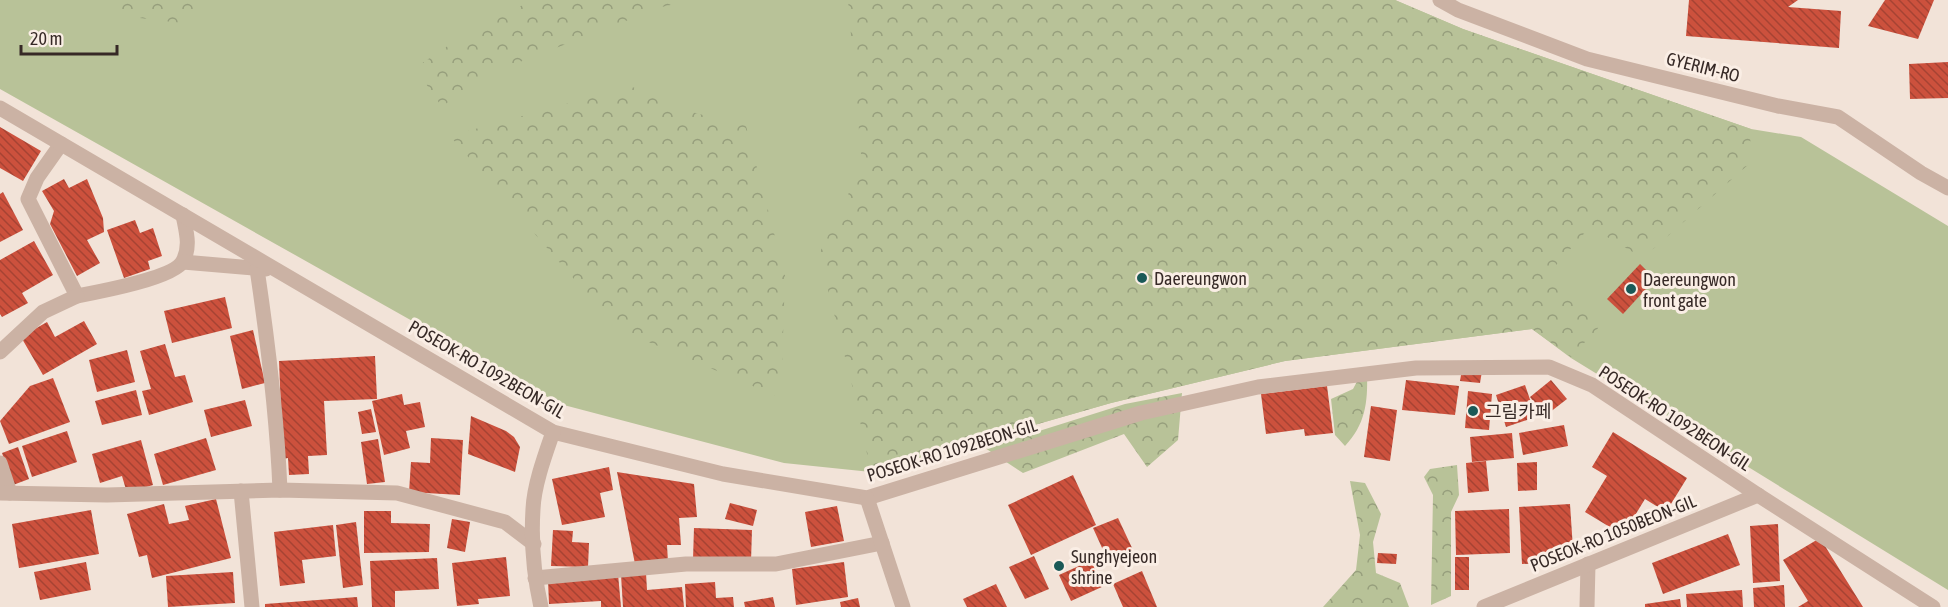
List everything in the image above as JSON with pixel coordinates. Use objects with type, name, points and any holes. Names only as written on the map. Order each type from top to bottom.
[{"type":"street","name":"GYERIM-RO","points":[[1440,0],[1458,10],[1587,59],[1778,106],[1838,117],[1921,173],[1948,188]]},
{"type":"street","name":"POSEOK-RO 1092BEON-GIL","points":[[0,108],[553,432],[723,474],[867,498],[1141,413],[1258,387],[1416,368],[1549,367],[1592,386],[1933,607]]},
{"type":"street","points":[[61,144],[37,178],[28,199],[77,296]]},
{"type":"street","points":[[0,352],[43,312],[77,296],[129,285],[173,271],[183,262],[189,241],[183,215]]},
{"type":"street","points":[[183,262],[275,269]]},
{"type":"street","points":[[257,269],[275,408],[280,490]]},
{"type":"street","points":[[541,607],[535,578],[533,508],[544,459],[553,432]]},
{"type":"street","points":[[0,463],[5,493],[106,495],[280,490],[397,493],[505,522],[534,544]]},
{"type":"street","points":[[242,491],[252,607]]},
{"type":"street","name":"POSEOK-RO 1050BEON-GIL","points":[[1484,607],[1758,495]]},
{"type":"street","points":[[867,498],[903,607]]},
{"type":"street","points":[[535,578],[686,564],[776,564],[882,543]]},
{"type":"street","points":[[1587,607],[1588,564]]},
{"type":"green space","name":"Daereungwon","points":[[0,0],[1395,0],[1463,29],[1751,129],[1801,137],[1948,226],[1948,590],[1571,358],[1532,329],[1285,361],[1111,403],[871,472],[784,463],[560,404],[0,89]]},
{"type":"green space","points":[[108,0],[201,0],[181,23],[115,15]]},
{"type":"green space","points":[[532,0],[692,0],[662,7],[478,78],[442,107],[415,68],[455,41]]},
{"type":"green space","points":[[848,0],[1395,0],[1463,29],[1751,129],[1749,164],[1643,258],[1590,227],[1548,274],[1600,326],[1571,357],[1532,329],[1285,361],[1111,403],[871,472],[819,254],[862,166]]},
{"type":"green space","points":[[630,86],[698,114],[745,122],[785,275],[781,398],[639,338],[600,309],[450,136]]},
{"type":"green space","points":[[1361,374],[1367,374],[1364,413],[1357,430],[1345,446],[1335,435],[1331,399],[1353,389]]},
{"type":"green space","points":[[1182,393],[1178,440],[1147,467],[1124,434],[1023,473],[985,448],[1125,404]]},
{"type":"green space","points":[[1457,465],[1459,495],[1451,512],[1451,596],[1431,605],[1433,495],[1424,477],[1430,469]]},
{"type":"green space","points":[[1350,481],[1365,483],[1381,514],[1373,542],[1376,573],[1400,583],[1409,607],[1323,607],[1356,570],[1360,535]]},
{"type":"building","points":[[1689,0],[1798,0],[1788,7],[1841,11],[1839,48],[1686,36]]},
{"type":"building","points":[[1885,0],[1934,0],[1918,39],[1868,26]]},
{"type":"building","points":[[1948,62],[1948,98],[1910,99],[1909,64]]},
{"type":"building","points":[[0,127],[41,151],[23,181],[0,168]]},
{"type":"building","points":[[64,179],[69,188],[87,179],[103,218],[104,232],[87,240],[100,263],[77,276],[50,224],[54,211],[42,191]]},
{"type":"building","points":[[3,192],[23,230],[0,242],[0,194]]},
{"type":"building","points":[[135,220],[140,233],[153,228],[162,256],[148,261],[150,269],[124,278],[107,230]]},
{"type":"building","points":[[34,241],[53,275],[22,293],[28,303],[2,317],[0,314],[0,260]]},
{"type":"building","name":"Daereungwon front gate","points":[[1640,264],[1655,279],[1623,314],[1607,299]]},
{"type":"building","points":[[225,297],[232,328],[172,343],[164,311]]},
{"type":"building","points":[[84,321],[97,344],[43,375],[21,337],[47,322],[55,337]]},
{"type":"building","points":[[253,330],[265,383],[242,389],[230,336]]},
{"type":"building","points":[[165,344],[175,377],[185,375],[193,402],[149,415],[142,391],[151,389],[140,351]]},
{"type":"building","points":[[127,350],[135,382],[97,392],[89,360]]},
{"type":"building","points":[[375,356],[377,399],[324,401],[327,455],[308,456],[309,474],[289,475],[288,458],[283,459],[279,361]]},
{"type":"building","points":[[1462,369],[1482,371],[1480,383],[1460,381]]},
{"type":"building","points":[[53,378],[70,422],[9,444],[0,421],[30,386]]},
{"type":"building","points":[[1406,380],[1459,386],[1455,415],[1402,410]]},
{"type":"building","points":[[1551,380],[1567,399],[1545,416],[1530,397]]},
{"type":"building","points":[[1525,385],[1536,417],[1506,427],[1496,395]]},
{"type":"building","points":[[1327,386],[1333,433],[1305,436],[1304,429],[1266,434],[1261,394]]},
{"type":"building","points":[[136,390],[142,415],[102,425],[95,401]]},
{"type":"building","points":[[1468,391],[1492,394],[1489,430],[1465,428]]},
{"type":"building","points":[[402,394],[404,405],[420,402],[425,427],[406,431],[410,448],[384,455],[372,401]]},
{"type":"building","points":[[245,400],[252,426],[211,437],[204,410]]},
{"type":"building","points":[[1371,406],[1397,410],[1390,461],[1364,457]]},
{"type":"building","points":[[371,409],[376,432],[362,434],[358,412]]},
{"type":"building","points":[[471,416],[506,431],[514,437],[520,447],[515,472],[468,454]]},
{"type":"building","points":[[1564,425],[1568,446],[1523,455],[1519,433]]},
{"type":"building","points":[[67,431],[77,462],[32,477],[22,446]]},
{"type":"building","points":[[1613,432],[1687,478],[1666,512],[1645,499],[1623,535],[1585,512],[1607,476],[1592,467]]},
{"type":"building","points":[[1512,433],[1514,458],[1472,462],[1470,437]]},
{"type":"building","points":[[206,438],[216,470],[163,485],[154,454]]},
{"type":"building","points":[[431,438],[463,440],[460,495],[409,492],[411,462],[430,463]]},
{"type":"building","points":[[378,439],[385,482],[367,484],[361,442]]},
{"type":"building","points":[[141,440],[153,485],[127,493],[122,476],[100,483],[92,454]]},
{"type":"building","points":[[18,447],[29,479],[13,485],[2,453]]},
{"type":"building","points":[[1486,461],[1489,491],[1468,493],[1466,463]]},
{"type":"building","points":[[1537,462],[1537,490],[1518,491],[1517,463]]},
{"type":"building","points":[[609,467],[613,490],[600,493],[605,517],[562,525],[552,479]]},
{"type":"building","points":[[617,472],[694,484],[697,517],[679,518],[681,545],[667,545],[668,562],[635,564]]},
{"type":"building","points":[[1073,475],[1096,525],[1031,555],[1008,505]]},
{"type":"building","points":[[216,499],[231,558],[152,578],[147,555],[139,557],[127,514],[164,504],[169,524],[189,520],[185,506]]},
{"type":"building","points":[[730,503],[757,510],[753,526],[725,519]]},
{"type":"building","points":[[1570,504],[1573,549],[1550,550],[1550,563],[1522,564],[1519,507]]},
{"type":"building","points":[[837,506],[844,541],[811,547],[805,512]]},
{"type":"building","points":[[1509,509],[1510,553],[1456,555],[1455,511]]},
{"type":"building","points":[[91,510],[99,554],[19,568],[12,524]]},
{"type":"building","points":[[364,511],[391,511],[391,523],[430,524],[429,552],[364,553]]},
{"type":"building","points":[[1118,518],[1133,550],[1108,561],[1093,528]]},
{"type":"building","points":[[452,519],[470,522],[465,552],[447,548]]},
{"type":"building","points":[[356,522],[363,585],[343,588],[336,525]]},
{"type":"building","points":[[1778,524],[1780,581],[1753,583],[1750,526]]},
{"type":"building","points":[[333,525],[336,556],[302,560],[305,583],[280,586],[274,532]]},
{"type":"building","points":[[694,528],[752,530],[751,561],[693,559]]},
{"type":"building","points":[[553,530],[573,531],[572,542],[589,543],[588,567],[551,566]]},
{"type":"building","points":[[1728,534],[1740,565],[1663,594],[1652,563]]},
{"type":"building","points":[[1820,538],[1863,607],[1798,607],[1808,601],[1783,560]]},
{"type":"building","points":[[1378,553],[1397,554],[1396,564],[1377,563]]},
{"type":"building","points":[[1034,556],[1049,589],[1025,599],[1009,567]]},
{"type":"building","points":[[506,557],[510,596],[478,599],[479,604],[457,606],[452,563]]},
{"type":"building","points":[[1455,557],[1469,557],[1469,590],[1455,590]]},
{"type":"building","points":[[437,558],[439,589],[395,591],[395,607],[372,607],[370,561]]},
{"type":"building","points":[[1092,560],[1104,586],[1071,601],[1059,575]]},
{"type":"building","points":[[86,562],[91,590],[40,600],[34,572]]},
{"type":"building","points":[[844,562],[848,597],[796,605],[792,569]]},
{"type":"building","points":[[1142,571],[1157,607],[1123,607],[1113,584]]},
{"type":"building","points":[[233,572],[235,603],[168,607],[166,576]]},
{"type":"building","points":[[646,573],[647,590],[682,587],[684,607],[623,607],[621,575]]},
{"type":"building","points":[[618,574],[621,607],[601,607],[601,601],[549,604],[548,580]]},
{"type":"building","points":[[715,582],[716,598],[733,597],[734,607],[686,607],[685,584]]},
{"type":"building","points":[[996,584],[1007,607],[967,607],[963,599]]},
{"type":"building","points":[[1784,585],[1785,607],[1754,607],[1753,588]]},
{"type":"building","points":[[1742,590],[1743,607],[1687,607],[1686,594]]},
{"type":"building","points":[[357,597],[358,607],[265,607],[265,604]]},
{"type":"building","points":[[773,597],[775,607],[745,607],[744,602]]},
{"type":"building","points":[[858,598],[860,607],[841,607],[840,602]]},
{"type":"building","points":[[1680,599],[1681,607],[1645,607],[1645,604]]},
{"type":"place","name":"Daereungwon","points":[[1142,278]]},
{"type":"place","name":"Daereungwon front gate","points":[[1631,289]]},
{"type":"place","name":"그림카페","points":[[1473,411]]},
{"type":"place","name":"Sunghyejeon shrine","points":[[1059,566]]}]
